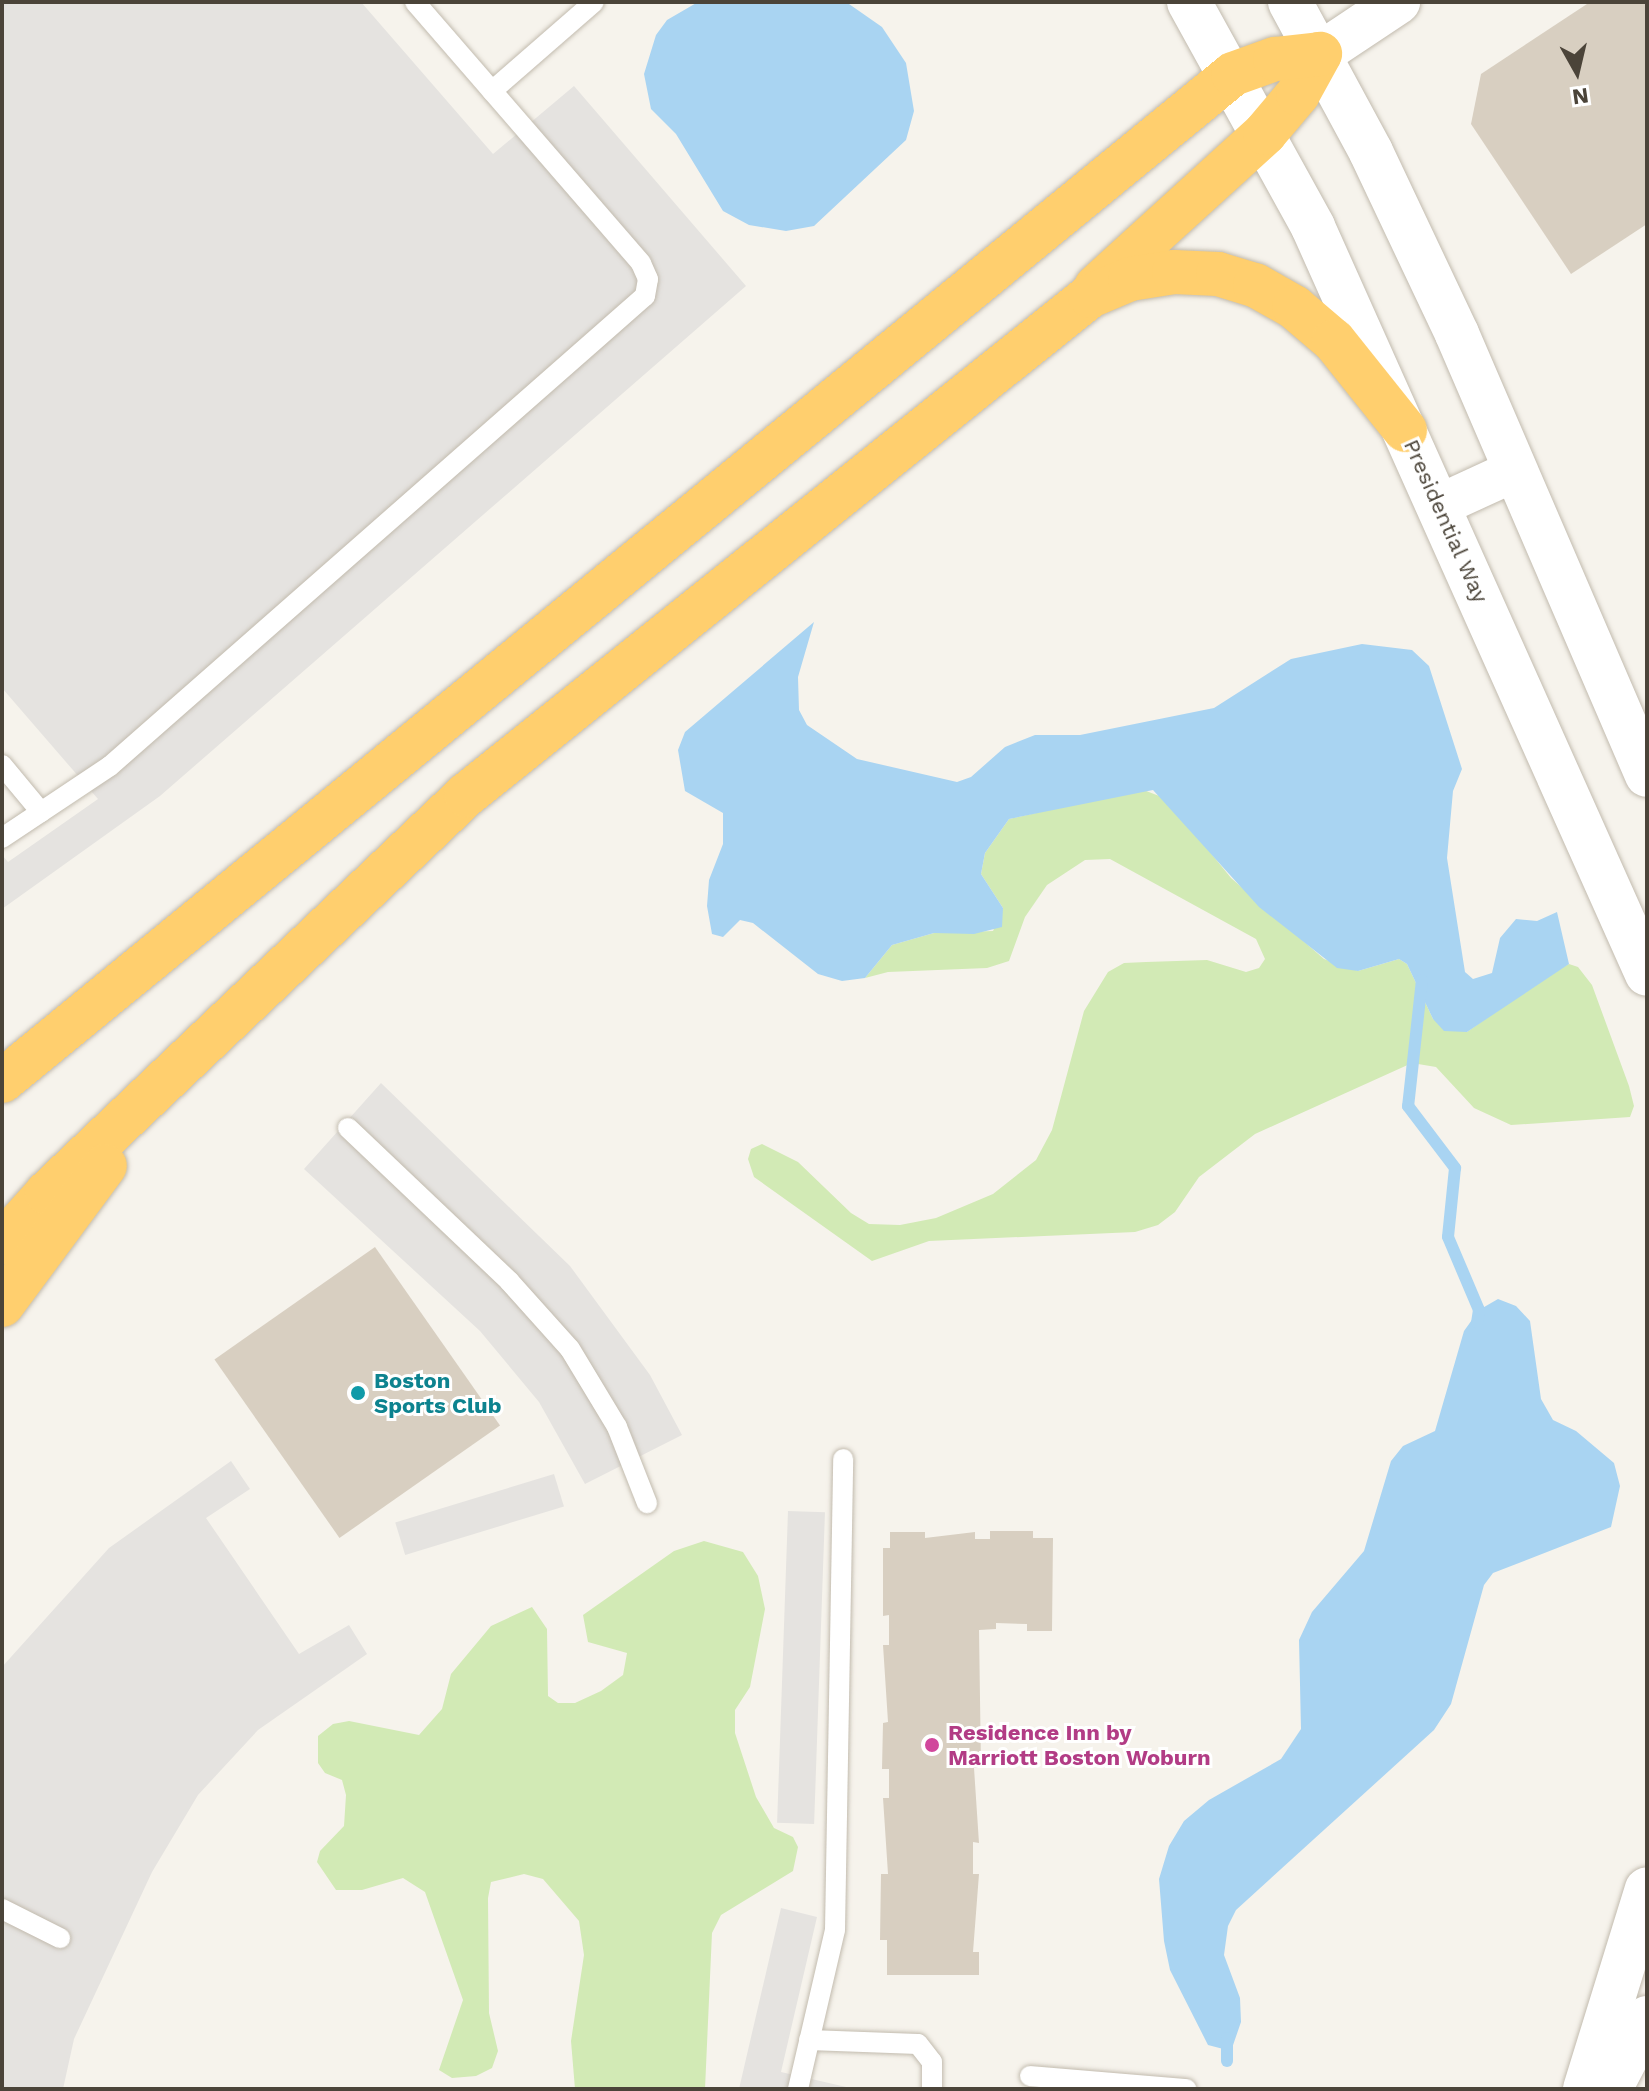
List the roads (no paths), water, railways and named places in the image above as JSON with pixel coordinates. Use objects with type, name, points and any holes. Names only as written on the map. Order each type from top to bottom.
[{"type":"highway","points":[[2,1081],[1233,74],[1275,59],[1320,54]]},
{"type":"highway","points":[[2,1243],[47,1193],[152,1098],[329,921],[466,795],[1071,310],[1265,133],[1298,94],[1320,54]]},
{"type":"highway","points":[[1071,310],[1111,286],[1152,274],[1196,272],[1237,278],[1274,295],[1315,323],[1369,380],[1405,430]]},
{"type":"highway","points":[[2,1305],[152,1098]]},
{"type":"street","name":"Presidential Way","points":[[1189,2],[1265,133],[1405,430],[1647,974]]},
{"type":"street","points":[[1290,2],[1393,197],[1647,775]]},
{"type":"street","points":[[1320,54],[1398,2]]},
{"type":"street","points":[[1440,505],[1514,471]]},
{"type":"street","points":[[1585,2089],[1647,1889]]},
{"type":"street","points":[[1610,2089],[1647,2018]]},
{"type":"lane","points":[[2,838],[110,766],[642,301],[648,279],[641,263],[415,2]]},
{"type":"lane","points":[[492,91],[594,2]]},
{"type":"lane","points":[[2,765],[41,812]]},
{"type":"lane","points":[[348,1128],[509,1281],[570,1349],[617,1427],[647,1503]]},
{"type":"lane","points":[[798,2089],[835,1930],[843,1459]]},
{"type":"lane","points":[[2,1909],[60,1938]]},
{"type":"lane","points":[[809,2040],[918,2044],[932,2062],[932,2089]]},
{"type":"lane","points":[[1030,2076],[1186,2089]]},
{"type":"water","points":[[698,2],[849,4],[882,27],[906,63],[914,111],[906,140],[814,226],[786,231],[749,225],[723,211],[676,134],[651,109],[644,74],[656,35],[667,20]]},
{"type":"water","points":[[814,622],[798,677],[799,710],[807,725],[857,759],[957,782],[971,777],[1005,747],[1035,735],[1080,735],[1214,708],[1291,659],[1362,644],[1412,650],[1429,666],[1462,769],[1453,791],[1447,858],[1465,972],[1473,979],[1492,973],[1500,938],[1516,919],[1537,921],[1557,912],[1569,964],[1467,1032],[1444,1031],[1433,1019],[1407,964],[1399,959],[1358,971],[1337,968],[1259,907],[1153,790],[1009,819],[985,853],[981,874],[1003,908],[1002,927],[974,934],[934,933],[892,945],[865,978],[842,981],[818,974],[753,923],[740,920],[723,937],[712,934],[707,906],[709,880],[723,844],[723,813],[685,791],[678,750],[685,732]]},
{"type":"water","points":[[1498,1299],[1516,1306],[1530,1321],[1541,1399],[1553,1420],[1576,1431],[1614,1463],[1620,1486],[1611,1527],[1493,1573],[1484,1585],[1451,1704],[1434,1730],[1236,1910],[1228,1926],[1224,1955],[1240,1998],[1241,2022],[1231,2051],[1208,2045],[1170,1970],[1164,1941],[1159,1879],[1169,1846],[1184,1821],[1209,1800],[1281,1759],[1301,1729],[1299,1640],[1312,1612],[1364,1551],[1391,1461],[1403,1446],[1435,1431],[1464,1331],[1479,1310]]},
{"type":"waterway","points":[[1422,980],[1408,1106],[1455,1168],[1448,1237],[1479,1310],[1477,1323]]},
{"type":"waterway","points":[[1227,2038],[1227,2061]]},
{"type":"place","name":"Boston Sports Club","points":[[358,1393]]},
{"type":"place","name":"Residence Inn by Marriott Boston Woburn","points":[[932,1745]]}]
